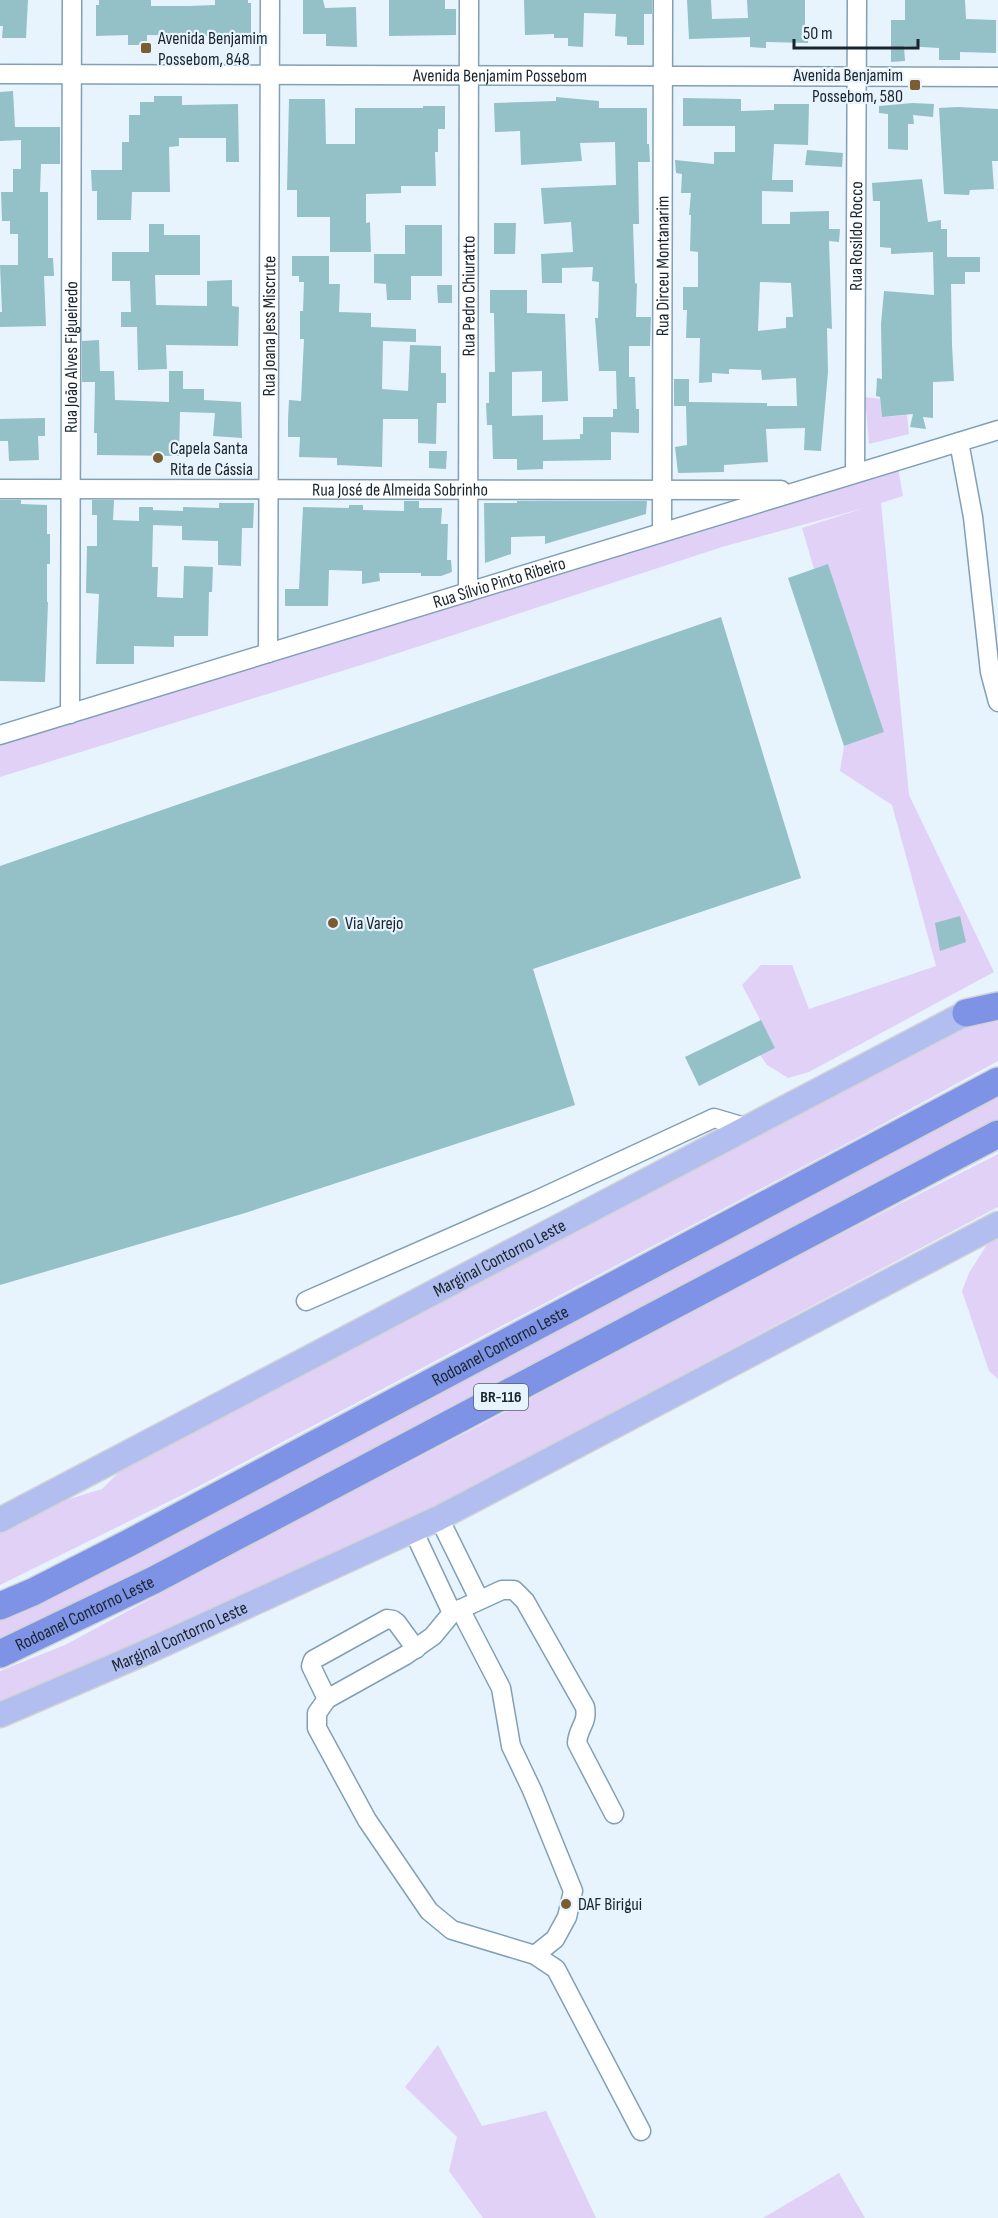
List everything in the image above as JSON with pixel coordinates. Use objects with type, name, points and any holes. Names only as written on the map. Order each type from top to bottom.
[{"type":"highway","points":[[966,1013],[998,1006]]},
{"type":"highway","name":"Rodoanel Contorno Leste","points":[[0,1606],[129,1544],[998,1081]]},
{"type":"highway","name":"Rodoanel Contorno Leste","points":[[0,1654],[154,1580],[998,1134]]},
{"type":"main road","name":"Marginal Contorno Leste","points":[[0,1520],[966,1013]]},
{"type":"main road","name":"Marginal Contorno Leste","points":[[0,1715],[142,1654],[439,1518],[998,1224]]},
{"type":"street","name":"Rua João Alves Figueiredo","points":[[70,714],[72,0]]},
{"type":"street","name":"Rua Joana Jess Miscrute","points":[[268,653],[270,0]]},
{"type":"street","name":"Rua Pedro Chiuratto","points":[[468,592],[469,0]]},
{"type":"street","name":"Rua Dirceu Montanarim","points":[[662,532],[663,0]]},
{"type":"street","name":"Rua Rosildo Rocco","points":[[855,473],[857,0]]},
{"type":"street","name":"Avenida Benjamim Possebom","points":[[0,74],[998,77]]},
{"type":"street","name":"Rua Sílvio Pinto Ribeiro","points":[[0,735],[998,430]]},
{"type":"street","points":[[959,442],[973,518],[990,672],[998,702]]},
{"type":"street","name":"Rua José de Almeida Sobrinho","points":[[0,489],[801,490]]},
{"type":"street","name":"Marginal Contorno Leste","points":[[966,1013],[998,996]]},
{"type":"street","points":[[306,1302],[531,1203],[714,1118],[748,1128]]},
{"type":"street","points":[[439,1518],[479,1599]]},
{"type":"street","points":[[413,1530],[456,1611],[501,1688],[511,1746],[532,1790],[573,1891],[567,1917],[555,1939],[535,1955]]},
{"type":"street","points":[[614,1814],[577,1743],[587,1717],[585,1707],[525,1601],[514,1590],[502,1590],[456,1611],[434,1636],[327,1699],[317,1713],[317,1728],[367,1820],[429,1911],[452,1930],[535,1955],[556,1969],[641,2131]]},
{"type":"street","points":[[327,1699],[311,1666],[314,1660],[387,1619],[397,1623],[416,1648]]},
{"type":"shaded area","points":[[865,397],[880,399],[882,417],[907,415],[909,434],[869,444]]},
{"type":"shaded area","points":[[898,468],[903,496],[881,503],[909,795],[994,972],[809,1072],[788,1078],[767,1065],[760,1055],[775,1048],[742,985],[761,965],[792,965],[809,1009],[936,966],[892,805],[840,771],[844,746],[884,732],[828,565],[814,569],[802,528],[864,508],[722,547],[377,660],[0,777],[0,740]]},
{"type":"shaded area","points":[[998,1012],[998,1061],[859,1137],[186,1493],[0,1585],[0,1529],[56,1503],[102,1489],[130,1461],[966,1019]]},
{"type":"shaded area","points":[[998,1094],[998,1121],[198,1541],[0,1638],[0,1614]]},
{"type":"shaded area","points":[[998,1154],[998,1207],[419,1515],[192,1619],[0,1702],[0,1671],[65,1645],[298,1519],[475,1428],[768,1271]]},
{"type":"shaded area","points":[[998,1237],[998,1379],[989,1371],[962,1291],[969,1273],[988,1243]]},
{"type":"shaded area","points":[[438,2045],[482,2126],[546,2111],[596,2218],[483,2218],[449,2171],[457,2137],[405,2087]]},
{"type":"shaded area","points":[[839,2173],[865,2218],[763,2218]]},
{"type":"building","points":[[0,0],[28,0],[26,38],[2,38]]},
{"type":"building","points":[[99,0],[151,0],[151,6],[189,6],[215,5],[215,0],[248,0],[248,3],[251,3],[251,40],[217,39],[217,36],[147,35],[147,45],[128,45],[128,35],[96,36],[96,5],[99,5]]},
{"type":"building","points":[[303,0],[323,0],[325,8],[356,7],[357,47],[326,46],[326,34],[303,34]]},
{"type":"building","points":[[389,0],[445,0],[445,9],[456,9],[456,35],[389,36]]},
{"type":"building","points":[[524,0],[652,0],[652,14],[644,14],[644,45],[627,45],[627,37],[615,36],[616,14],[584,13],[583,47],[568,46],[568,38],[554,38],[554,34],[525,35]]},
{"type":"building","points":[[687,0],[711,0],[712,19],[748,18],[747,0],[805,0],[805,27],[809,27],[808,43],[766,42],[766,48],[750,47],[750,37],[689,39]]},
{"type":"building","points":[[905,0],[965,0],[966,19],[996,20],[996,53],[960,52],[960,60],[939,60],[939,48],[904,46],[905,61],[891,62],[891,20],[905,20]]},
{"type":"building","points":[[13,91],[15,127],[60,127],[60,164],[41,164],[40,192],[48,192],[48,258],[53,258],[54,276],[44,276],[46,326],[0,327],[0,312],[2,312],[0,265],[18,265],[18,234],[10,234],[10,221],[2,221],[1,192],[13,192],[13,169],[21,169],[21,140],[0,141],[0,92]]},
{"type":"building","points":[[154,96],[182,96],[182,105],[238,104],[239,162],[226,162],[226,138],[179,138],[179,146],[169,147],[170,192],[132,192],[131,220],[97,220],[97,191],[92,191],[91,170],[122,170],[122,142],[129,142],[129,115],[140,115],[140,102],[154,102]]},
{"type":"building","points":[[556,97],[599,101],[599,108],[647,108],[647,144],[649,144],[650,162],[638,162],[639,224],[633,224],[635,283],[637,284],[636,317],[651,317],[650,346],[629,346],[629,377],[635,377],[639,433],[611,432],[611,460],[543,461],[543,469],[517,470],[517,459],[493,459],[492,425],[487,425],[486,403],[489,403],[489,372],[495,372],[494,313],[490,313],[490,290],[527,290],[527,313],[565,314],[568,401],[542,402],[542,371],[512,372],[512,416],[543,415],[543,440],[580,439],[580,434],[583,434],[583,417],[613,417],[613,409],[617,409],[616,371],[599,371],[595,318],[598,318],[599,282],[592,281],[593,267],[562,268],[562,283],[542,283],[541,254],[573,252],[571,222],[544,224],[541,188],[616,185],[615,142],[580,143],[582,161],[521,165],[520,131],[495,132],[494,103],[556,101]]},
{"type":"building","points":[[683,98],[741,99],[741,111],[774,110],[774,104],[809,104],[808,145],[774,144],[772,180],[793,180],[793,192],[762,191],[762,224],[790,224],[790,212],[829,211],[829,229],[840,229],[839,242],[829,241],[832,329],[827,328],[828,372],[821,451],[804,450],[805,428],[766,429],[768,462],[724,465],[724,472],[678,473],[675,447],[687,445],[686,406],[674,406],[674,379],[689,379],[689,402],[767,403],[767,406],[797,406],[796,378],[762,380],[761,370],[729,369],[729,374],[712,373],[712,382],[699,383],[700,338],[686,338],[687,310],[683,310],[683,287],[698,287],[698,252],[690,251],[691,193],[681,193],[682,174],[676,173],[675,160],[714,164],[714,152],[735,152],[735,126],[683,126]],"holes":[[[760,282],[791,283],[793,317],[786,317],[786,328],[758,331]]]},
{"type":"building","points":[[289,99],[325,99],[326,144],[355,144],[355,108],[445,106],[445,129],[438,129],[438,152],[435,152],[436,186],[401,186],[401,193],[366,194],[366,223],[370,222],[371,252],[330,252],[330,217],[297,217],[297,190],[287,190]]},
{"type":"building","points":[[934,104],[933,117],[913,115],[914,124],[908,124],[908,150],[888,149],[888,114],[879,113],[879,106]]},
{"type":"building","points":[[939,108],[998,109],[998,161],[992,161],[994,189],[970,190],[969,195],[944,194]]},
{"type":"building","points":[[807,150],[843,153],[842,167],[805,165]]},
{"type":"building","points":[[922,179],[928,222],[941,220],[941,229],[947,229],[947,257],[980,257],[980,272],[965,272],[965,284],[951,284],[954,381],[933,382],[933,418],[923,417],[926,429],[910,427],[913,414],[882,417],[880,397],[876,396],[877,378],[882,379],[881,324],[884,291],[934,295],[933,252],[891,254],[891,248],[880,247],[880,201],[873,201],[872,183]]},
{"type":"building","points":[[494,223],[516,223],[515,254],[494,254]]},
{"type":"building","points":[[149,224],[164,224],[164,235],[200,235],[200,275],[155,275],[156,305],[207,306],[207,281],[232,280],[232,306],[239,307],[238,346],[166,345],[167,369],[138,370],[137,327],[121,327],[121,312],[131,312],[130,281],[112,281],[112,252],[149,252]]},
{"type":"building","points":[[405,225],[442,225],[442,276],[411,276],[411,300],[387,300],[386,284],[374,283],[374,254],[405,254]]},
{"type":"building","points":[[292,256],[329,256],[329,284],[340,284],[339,312],[371,313],[371,327],[416,329],[416,342],[383,341],[382,389],[408,391],[410,345],[441,346],[441,373],[446,373],[446,403],[437,403],[436,444],[418,443],[418,419],[383,419],[382,467],[337,465],[337,458],[299,457],[300,437],[288,437],[288,420],[289,400],[301,401],[304,339],[300,339],[300,311],[303,311],[304,282],[299,282],[299,276],[292,276]]},
{"type":"building","points":[[437,285],[452,285],[452,303],[438,303]]},
{"type":"building","points":[[99,340],[100,371],[114,371],[115,400],[169,402],[169,371],[183,371],[183,389],[204,389],[204,400],[241,402],[242,438],[213,436],[215,413],[180,412],[179,456],[97,455],[97,433],[94,433],[95,382],[82,382],[82,341]]},
{"type":"building","points":[[45,418],[45,436],[38,436],[39,460],[9,461],[8,441],[0,441],[0,419]]},
{"type":"building","points":[[429,451],[447,451],[446,469],[429,468]]},
{"type":"building","points":[[0,500],[21,500],[21,504],[47,505],[50,564],[47,564],[45,682],[0,681]]},
{"type":"building","points":[[92,500],[114,500],[113,520],[139,521],[139,507],[183,511],[183,507],[219,508],[219,503],[254,503],[253,528],[242,528],[241,566],[218,565],[218,541],[182,540],[182,526],[153,525],[152,567],[158,567],[157,597],[183,598],[184,566],[213,567],[212,592],[209,592],[208,636],[174,636],[174,647],[134,646],[134,664],[96,664],[99,594],[86,593],[87,546],[97,546],[97,515],[92,515]]},
{"type":"building","points":[[404,501],[419,501],[419,508],[442,508],[441,524],[448,524],[447,560],[451,560],[452,572],[441,576],[421,576],[421,573],[379,573],[380,581],[362,584],[362,571],[329,570],[328,606],[285,606],[285,589],[299,589],[303,507],[349,508],[349,505],[363,505],[363,510],[404,511]]},
{"type":"building","points":[[517,501],[647,501],[646,514],[545,544],[545,536],[511,537],[511,554],[485,563],[484,503],[517,503]]},
{"type":"building","points":[[828,564],[884,732],[844,746],[788,578]]},
{"type":"building","name":"Via Varejo","points":[[721,617],[801,878],[533,969],[575,1105],[245,1213],[0,1285],[0,866]]},
{"type":"building","points":[[960,916],[966,942],[940,951],[935,923]]},
{"type":"building","points":[[761,1020],[775,1048],[699,1086],[685,1057]]},
{"type":"place","name":"Avenida Benjamim Possebom, 848","points":[[146,48]]},
{"type":"place","name":"Avenida Benjamim Possebom, 580","points":[[915,85]]},
{"type":"place","name":"Capela Santa Rita de Cássia","points":[[158,458]]},
{"type":"place","name":"Via Varejo","points":[[333,923]]},
{"type":"place","name":"DAF Birigui","points":[[566,1904]]}]
